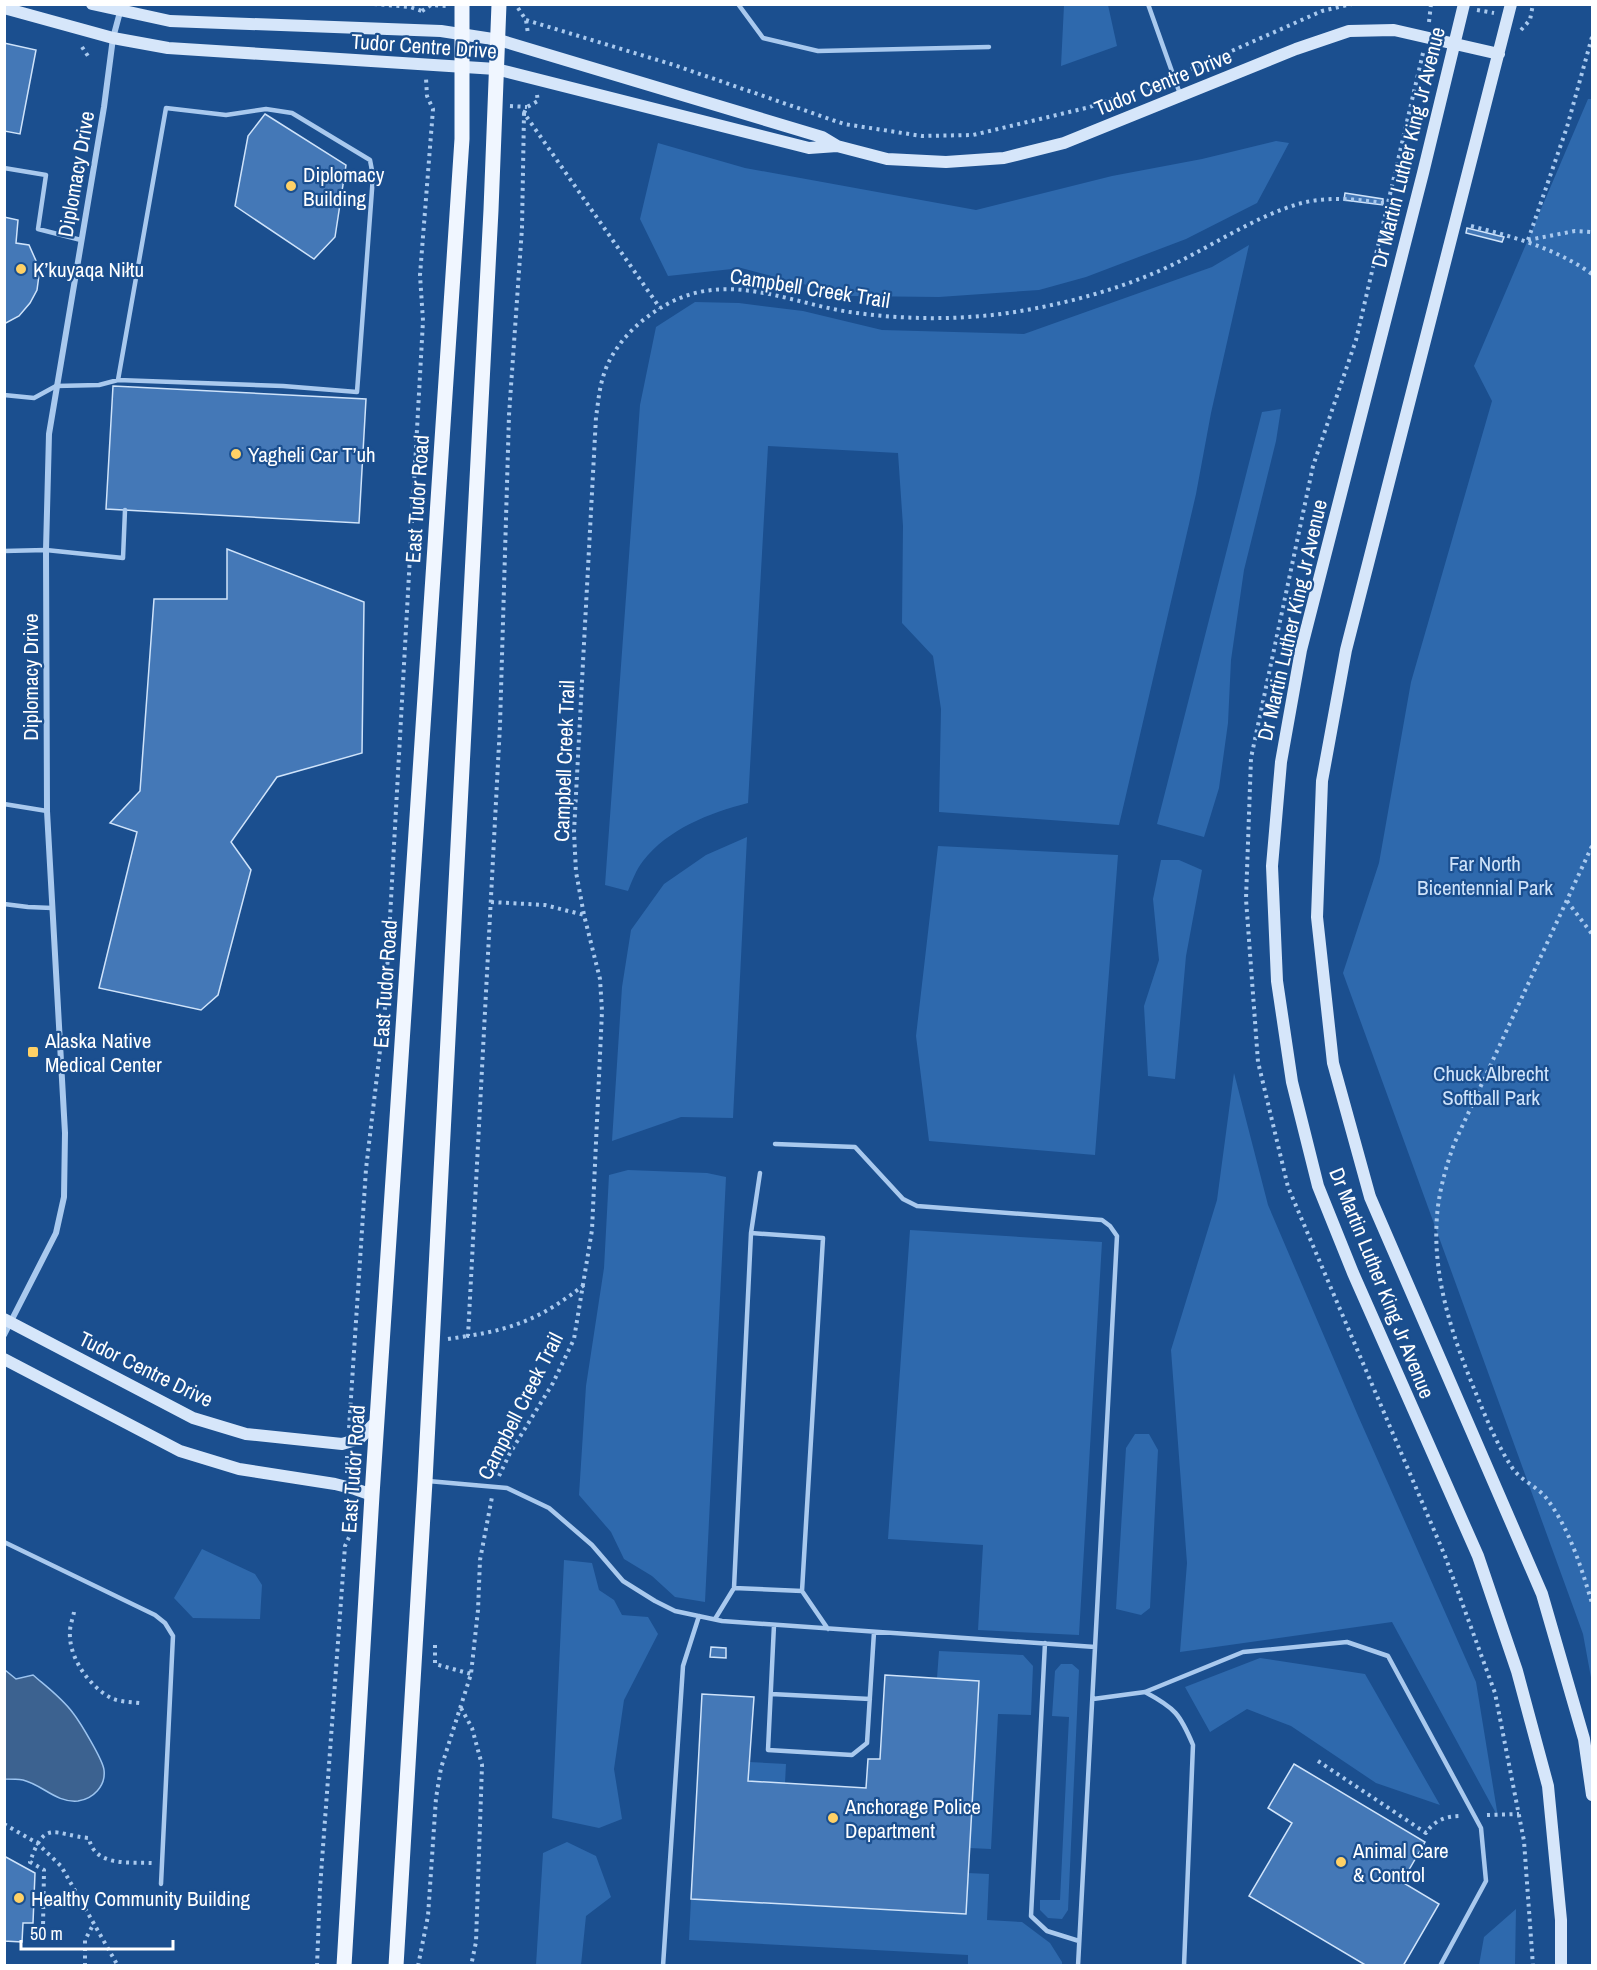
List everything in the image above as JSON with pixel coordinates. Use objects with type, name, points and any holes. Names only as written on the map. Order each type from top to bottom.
[{"type":"main road","name":"East Tudor Road","points":[[344,1965],[376,1422],[461,151],[462,4]]},
{"type":"main road","points":[[396,1965],[425,1480],[491,210],[499,4]]},
{"type":"street","name":"Tudor Centre Drive","points":[[92,4],[121,8],[170,21],[441,31],[499,40],[822,137],[837,146],[887,159],[946,162],[1004,158],[1064,143],[1296,49],[1348,31],[1394,30],[1499,54]]},
{"type":"street","name":"Dr Martin Luther King Jr Avenue","points":[[1464,6],[1301,650],[1281,762],[1272,866],[1277,981],[1292,1082],[1318,1186],[1353,1273],[1478,1556],[1517,1671],[1548,1786],[1561,1920],[1561,1965]]},
{"type":"street","name":"Tudor Centre Drive","points":[[4,8],[113,38],[168,48],[496,69],[809,148],[837,146]]},
{"type":"street","name":"Diplomacy Drive","points":[[4,1335],[7,1321],[56,1233],[64,1197],[65,1133],[47,811],[46,550],[49,434],[104,107],[113,38],[121,8]]},
{"type":"street","name":"Dr Martin Luther King Jr Avenue","points":[[1509,10],[1346,650],[1322,781],[1317,917],[1333,1062],[1370,1197],[1542,1594],[1584,1739],[1593,1795]]},
{"type":"street","name":"Tudor Centre Drive","points":[[7,1321],[193,1418],[246,1434],[342,1444],[348,1442]]},
{"type":"street","points":[[4,1359],[180,1451],[238,1469],[346,1486],[372,1495]]},
{"type":"street","points":[[348,1442],[359,1439],[376,1422]]},
{"type":"lane","points":[[738,4],[763,38],[818,51],[989,47]]},
{"type":"lane","points":[[1148,4],[1180,96]]},
{"type":"lane","points":[[4,395],[34,399],[56,386],[99,385],[118,380],[283,386],[357,392],[373,176],[370,160],[292,113],[266,110],[226,115],[166,108],[118,380]]},
{"type":"lane","points":[[4,168],[46,175],[38,230],[81,240]]},
{"type":"lane","points":[[4,551],[46,550],[123,558],[125,510]]},
{"type":"lane","points":[[4,804],[47,811]]},
{"type":"lane","points":[[4,904],[52,908]]},
{"type":"lane","points":[[775,1144],[855,1147],[903,1199],[917,1206],[1102,1220],[1117,1236],[1078,1965]]},
{"type":"lane","points":[[714,1620],[734,1588],[751,1233],[760,1173]]},
{"type":"lane","points":[[751,1233],[823,1238],[802,1592],[828,1629]]},
{"type":"lane","points":[[425,1480],[507,1488],[549,1508],[592,1545],[624,1581],[675,1611],[714,1620],[1095,1647]]},
{"type":"lane","points":[[4,1542],[155,1615],[165,1623],[173,1636],[161,1884]]},
{"type":"lane","points":[[734,1588],[802,1592]]},
{"type":"lane","points":[[663,1965],[682,1666],[699,1616]]},
{"type":"lane","points":[[774,1625],[768,1750],[852,1755],[867,1743],[874,1632]]},
{"type":"lane","points":[[1093,1699],[1145,1692],[1243,1652],[1347,1642],[1388,1656],[1481,1828],[1486,1881],[1440,1965]]},
{"type":"lane","points":[[1045,1643],[1031,1916],[1047,1931],[1079,1941]]},
{"type":"lane","points":[[1145,1692],[1167,1704],[1182,1719],[1193,1745],[1184,1965]]},
{"type":"lane","points":[[771,1694],[870,1699]]},
{"type":"path","points":[[374,4],[410,7],[422,11],[431,4]]},
{"type":"path","points":[[518,4],[518,10],[526,20],[674,65],[844,124],[922,136],[973,135],[1090,107],[1173,76],[1322,11],[1352,4]]},
{"type":"path","points":[[1464,6],[1509,10],[1530,20]]},
{"type":"path","points":[[1528,240],[1570,117],[1593,37]]},
{"type":"path","points":[[1416,83],[1356,340],[1314,466],[1251,758],[1246,899],[1258,1062],[1288,1187],[1445,1556],[1495,1693],[1524,1841],[1533,1965]]},
{"type":"path","points":[[352,1524],[352,1518],[346,1505],[348,1442],[366,1169],[385,1008],[393,875],[423,321],[420,275],[433,109],[427,96]]},
{"type":"path","points":[[538,101],[527,107],[524,113],[522,228],[509,415],[500,725],[468,1336],[499,1331],[531,1320],[556,1306],[584,1285]]},
{"type":"path","points":[[524,113],[660,308]]},
{"type":"path","name":"Campbell Creek Trail","points":[[418,1965],[428,1916],[436,1798],[441,1768],[471,1674],[478,1610],[480,1560],[494,1486],[510,1453],[553,1383],[574,1338],[592,1230],[602,1011],[600,979],[576,872],[574,832],[596,417],[603,377],[611,358],[633,330],[660,308],[701,291],[726,288],[754,291],[855,313],[910,318],[963,317],[1014,312],[1062,304],[1120,286],[1159,271],[1298,204],[1346,198],[1383,203]]},
{"type":"path","points":[[1471,226],[1528,240],[1580,265],[1593,274]]},
{"type":"path","points":[[1528,240],[1575,231],[1593,232]]},
{"type":"path","points":[[1593,846],[1454,1144],[1440,1196],[1437,1241],[1439,1275],[1448,1314],[1459,1352],[1486,1420],[1515,1470],[1546,1497],[1564,1526],[1578,1558],[1593,1603]]},
{"type":"path","points":[[1567,901],[1593,934]]},
{"type":"path","points":[[491,902],[545,905],[584,915]]},
{"type":"path","points":[[317,1965],[321,1876],[345,1546],[352,1530]]},
{"type":"path","points":[[74,1612],[70,1631],[72,1650],[78,1665],[94,1684],[111,1697],[125,1702],[140,1703]]},
{"type":"path","points":[[435,1664],[471,1674]]},
{"type":"path","points":[[461,1708],[472,1728],[482,1766],[476,1942],[471,1965]]},
{"type":"path","points":[[1318,1761],[1426,1833],[1431,1824],[1450,1816],[1519,1814]]},
{"type":"path","points":[[4,1824],[37,1842],[61,1866],[118,1965]]},
{"type":"path","points":[[31,1870],[30,1862],[37,1842],[46,1835],[62,1832],[76,1837],[89,1838],[90,1845],[95,1852],[112,1861],[163,1863]]},
{"type":"path","points":[[30,1862],[44,1870],[43,1928],[33,1927]]},
{"type":"path","points":[[85,1965],[85,1940],[93,1924]]},
{"type":"green space","points":[[1064,5],[1108,5],[1117,46],[1061,66]]},
{"type":"green space","points":[[1588,99],[1592,99],[1592,1683],[1583,1634],[1343,973],[1379,863],[1411,682],[1492,401],[1474,366]]},
{"type":"green space","points":[[1276,141],[1289,143],[1257,203],[1186,239],[1086,277],[1039,290],[939,297],[850,296],[741,268],[668,276],[640,219],[658,143],[745,168],[976,210],[1112,176],[1202,159]]},
{"type":"green space","points":[[1249,245],[1211,413],[1196,494],[1119,825],[939,812],[941,709],[933,656],[902,623],[903,526],[898,453],[768,446],[748,803],[704,817],[664,840],[641,864],[628,891],[605,885],[640,405],[656,327],[695,302],[739,303],[803,311],[882,330],[1024,334],[1212,267]]},
{"type":"green space","points":[[1281,409],[1276,441],[1244,570],[1231,660],[1228,723],[1219,788],[1204,837],[1157,824],[1262,412]]},
{"type":"green space","points":[[747,837],[733,1118],[681,1117],[612,1141],[622,987],[631,930],[664,884],[706,855]]},
{"type":"green space","points":[[938,846],[1118,855],[1095,1155],[929,1141],[916,1036]]},
{"type":"green space","points":[[1161,860],[1179,860],[1202,870],[1186,956],[1175,1079],[1148,1076],[1144,1006],[1159,960],[1153,899]]},
{"type":"green space","points":[[1234,1073],[1268,1205],[1476,1682],[1498,1817],[1392,1622],[1180,1652],[1187,1563],[1171,1350],[1217,1200]]},
{"type":"green space","points":[[628,1170],[707,1173],[726,1177],[705,1602],[675,1597],[652,1576],[624,1559],[611,1532],[579,1495],[586,1386],[604,1268],[609,1175]]},
{"type":"green space","points":[[910,1230],[1102,1242],[1079,1635],[978,1630],[983,1545],[888,1539]]},
{"type":"green space","points":[[1135,1434],[1149,1434],[1158,1450],[1150,1608],[1141,1615],[1116,1609],[1126,1448]]},
{"type":"green space","points":[[202,1549],[255,1574],[262,1585],[260,1619],[193,1618],[174,1598]]},
{"type":"green space","points":[[564,1560],[592,1563],[599,1590],[614,1600],[622,1615],[648,1617],[658,1634],[624,1700],[614,1769],[622,1819],[599,1828],[552,1818]]},
{"type":"green space","points":[[939,1651],[1023,1655],[1033,1666],[1031,1715],[998,1714],[991,1849],[969,1848],[979,1681],[937,1678]]},
{"type":"green space","points":[[1260,1658],[1365,1674],[1440,1805],[1376,1783],[1291,1726],[1247,1709],[1210,1732],[1185,1687]]},
{"type":"green space","points":[[1061,1664],[1072,1664],[1079,1670],[1068,1910],[1062,1919],[1048,1918],[1040,1910],[1040,1900],[1060,1900],[1069,1717],[1052,1716],[1055,1671]]},
{"type":"green space","points":[[749,1762],[786,1764],[785,1783],[748,1781]]},
{"type":"green space","points":[[567,1842],[596,1856],[611,1897],[586,1916],[581,1965],[536,1965],[543,1853]]},
{"type":"green space","points":[[968,1873],[989,1874],[987,1920],[1022,1922],[1050,1943],[1062,1965],[968,1965],[968,1955],[689,1940],[691,1899],[965,1914]]},
{"type":"green space","points":[[1516,1909],[1515,1965],[1479,1965],[1484,1937]]},
{"type":"shaded area","points":[[5,1670],[16,1679],[33,1675],[69,1708],[86,1732],[104,1770],[101,1786],[89,1798],[70,1801],[56,1797],[30,1782],[5,1779]]},
{"type":"building","points":[[4,43],[36,50],[20,134],[4,131]]},
{"type":"building","name":"Diplomacy Building","points":[[265,114],[346,165],[335,237],[314,259],[235,206],[248,136]]},
{"type":"building","points":[[1345,193],[1383,199],[1383,205],[1344,200]]},
{"type":"building","name":"K’kuyaqa Niłtu","points":[[4,217],[18,220],[16,243],[29,245],[37,263],[39,275],[37,290],[30,303],[19,316],[4,324]]},
{"type":"building","points":[[1467,228],[1504,237],[1502,242],[1466,233]]},
{"type":"building","name":"Yagheli Car T’uh","points":[[113,386],[366,399],[359,523],[106,509]]},
{"type":"building","points":[[227,549],[364,602],[362,753],[277,777],[231,842],[251,870],[218,995],[201,1010],[99,988],[137,832],[110,823],[140,791],[154,599],[227,599]]},
{"type":"building","points":[[711,1647],[726,1648],[726,1658],[710,1657]]},
{"type":"building","name":"Anchorage Police Department","points":[[885,1675],[979,1681],[966,1914],[691,1899],[702,1694],[754,1697],[748,1781],[866,1788],[868,1759],[880,1759]]},
{"type":"building","name":"Animal Care & Control","points":[[1294,1764],[1425,1842],[1402,1882],[1439,1904],[1403,1966],[1367,1966],[1249,1896],[1292,1823],[1268,1808]]},
{"type":"building","name":"Healthy Community Building","points":[[4,1856],[35,1873],[33,1923],[23,1923],[22,1942],[4,1941]]},
{"type":"place","name":"Diplomacy Building","points":[[291,186]]},
{"type":"place","name":"K’kuyaqa Niłtu","points":[[21,269]]},
{"type":"place","name":"Yagheli Car T’uh","points":[[236,454]]},
{"type":"place","name":"Alaska Native Medical Center","points":[[33,1052]]},
{"type":"place","name":"Anchorage Police Department","points":[[833,1818]]},
{"type":"place","name":"Animal Care & Control","points":[[1341,1862]]},
{"type":"place","name":"Healthy Community Building","points":[[19,1898]]},
{"type":"park label","name":"Far North Bicentennial Park","points":[[1485,875]]},
{"type":"park label","name":"Chuck Albrecht Softball Park","points":[[1491,1085]]}]
